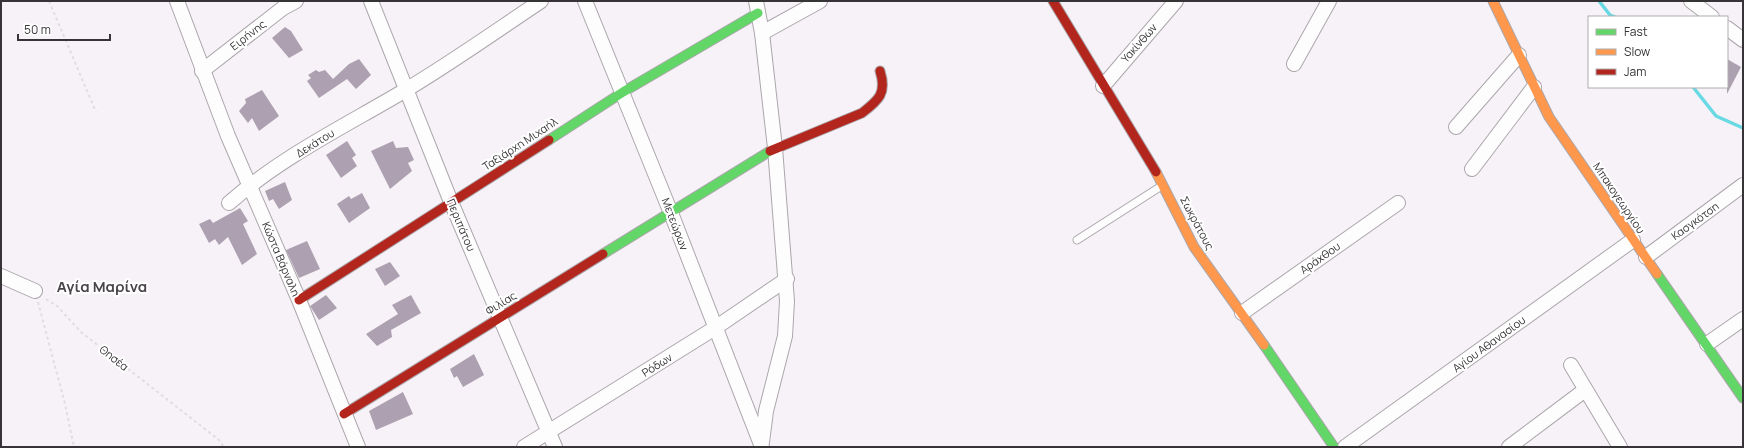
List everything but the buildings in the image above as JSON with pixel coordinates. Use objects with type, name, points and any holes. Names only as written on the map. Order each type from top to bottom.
[{"type":"street","name":"Κώστα Βάρναλη","points":[[177,1],[202,71],[299,300],[358,447]]},
{"type":"street","name":"Ειρήνης","points":[[202,71],[277,12],[296,1]]},
{"type":"street","name":"Περιπάτου","points":[[371,1],[405,90],[451,202],[555,447]]},
{"type":"street","name":"Δεκάτου","points":[[229,203],[249,185],[328,134],[405,90],[541,1]]},
{"type":"street","name":"Μετεώρων","points":[[585,1],[623,92],[762,446]]},
{"type":"street","points":[[762,33],[820,1]]},
{"type":"street","name":"Σωκράτους","points":[[1053,1],[1163,185],[1194,247],[1242,313],[1334,447]]},
{"type":"street","name":"Υακίνθων","points":[[1103,86],[1176,1]]},
{"type":"street","points":[[1294,64],[1329,1]]},
{"type":"street","name":"Μπακογεωργίου","points":[[1492,1],[1549,117],[1743,398]]},
{"type":"street","points":[[1691,1],[1711,16]]},
{"type":"street","name":"Ταξιάρχη Μιχαήλ","points":[[299,300],[757,7]]},
{"type":"street","points":[[757,7],[762,33],[775,148],[788,301],[785,336],[766,411],[762,446]]},
{"type":"street","points":[[1728,29],[1743,40]]},
{"type":"street","points":[[1456,127],[1519,55]]},
{"type":"street","name":"Φιλίας","points":[[344,414],[775,148],[862,113],[875,103],[883,91],[883,80],[880,71]]},
{"type":"street","points":[[1472,169],[1534,87]]},
{"type":"street","name":"Κασγκότση","points":[[1646,257],[1743,185]]},
{"type":"street","name":"Αράχθου","points":[[1242,313],[1398,203]]},
{"type":"street","name":"Αγίου Αθανασίου","points":[[1345,447],[1633,240]]},
{"type":"street","points":[[1,276],[35,292]]},
{"type":"street","name":"Ρόδων","points":[[524,447],[715,328],[787,279]]},
{"type":"street","points":[[1707,344],[1743,319]]},
{"type":"street","points":[[1571,365],[1620,447]]},
{"type":"street","points":[[1509,447],[1585,390]]},
{"type":"lane","points":[[1077,240],[1163,185]]},
{"type":"path","points":[[49,1],[96,112]]},
{"type":"path","points":[[35,292],[65,404],[74,447]]},
{"type":"path","name":"Θησέα","points":[[35,292],[57,306],[81,332],[219,440],[224,447]]},
{"type":"waterway","points":[[1599,1],[1612,16]]},
{"type":"waterway","points":[[1694,88],[1716,116],[1743,128]]},
{"type":"traffic: fast","points":[[549,140],[623,92],[758,13]]},
{"type":"traffic: fast","points":[[603,254],[770,151]]},
{"type":"traffic: fast","points":[[1657,274],[1743,398]]},
{"type":"traffic: fast","points":[[1264,345],[1334,447]]},
{"type":"traffic: slow","points":[[1493,1],[1549,117],[1657,274]]},
{"type":"traffic: slow","points":[[1156,172],[1194,247],[1264,345]]},
{"type":"traffic: jam","points":[[1053,1],[1156,172]]},
{"type":"traffic: jam","points":[[770,151],[862,113],[877,100],[882,91],[883,85],[880,71]]},
{"type":"traffic: jam","points":[[299,300],[549,140]]},
{"type":"traffic: jam","points":[[344,414],[603,254]]},
{"type":"district","name":"Αγία Μαρίνα","points":[[102,287]]}]
